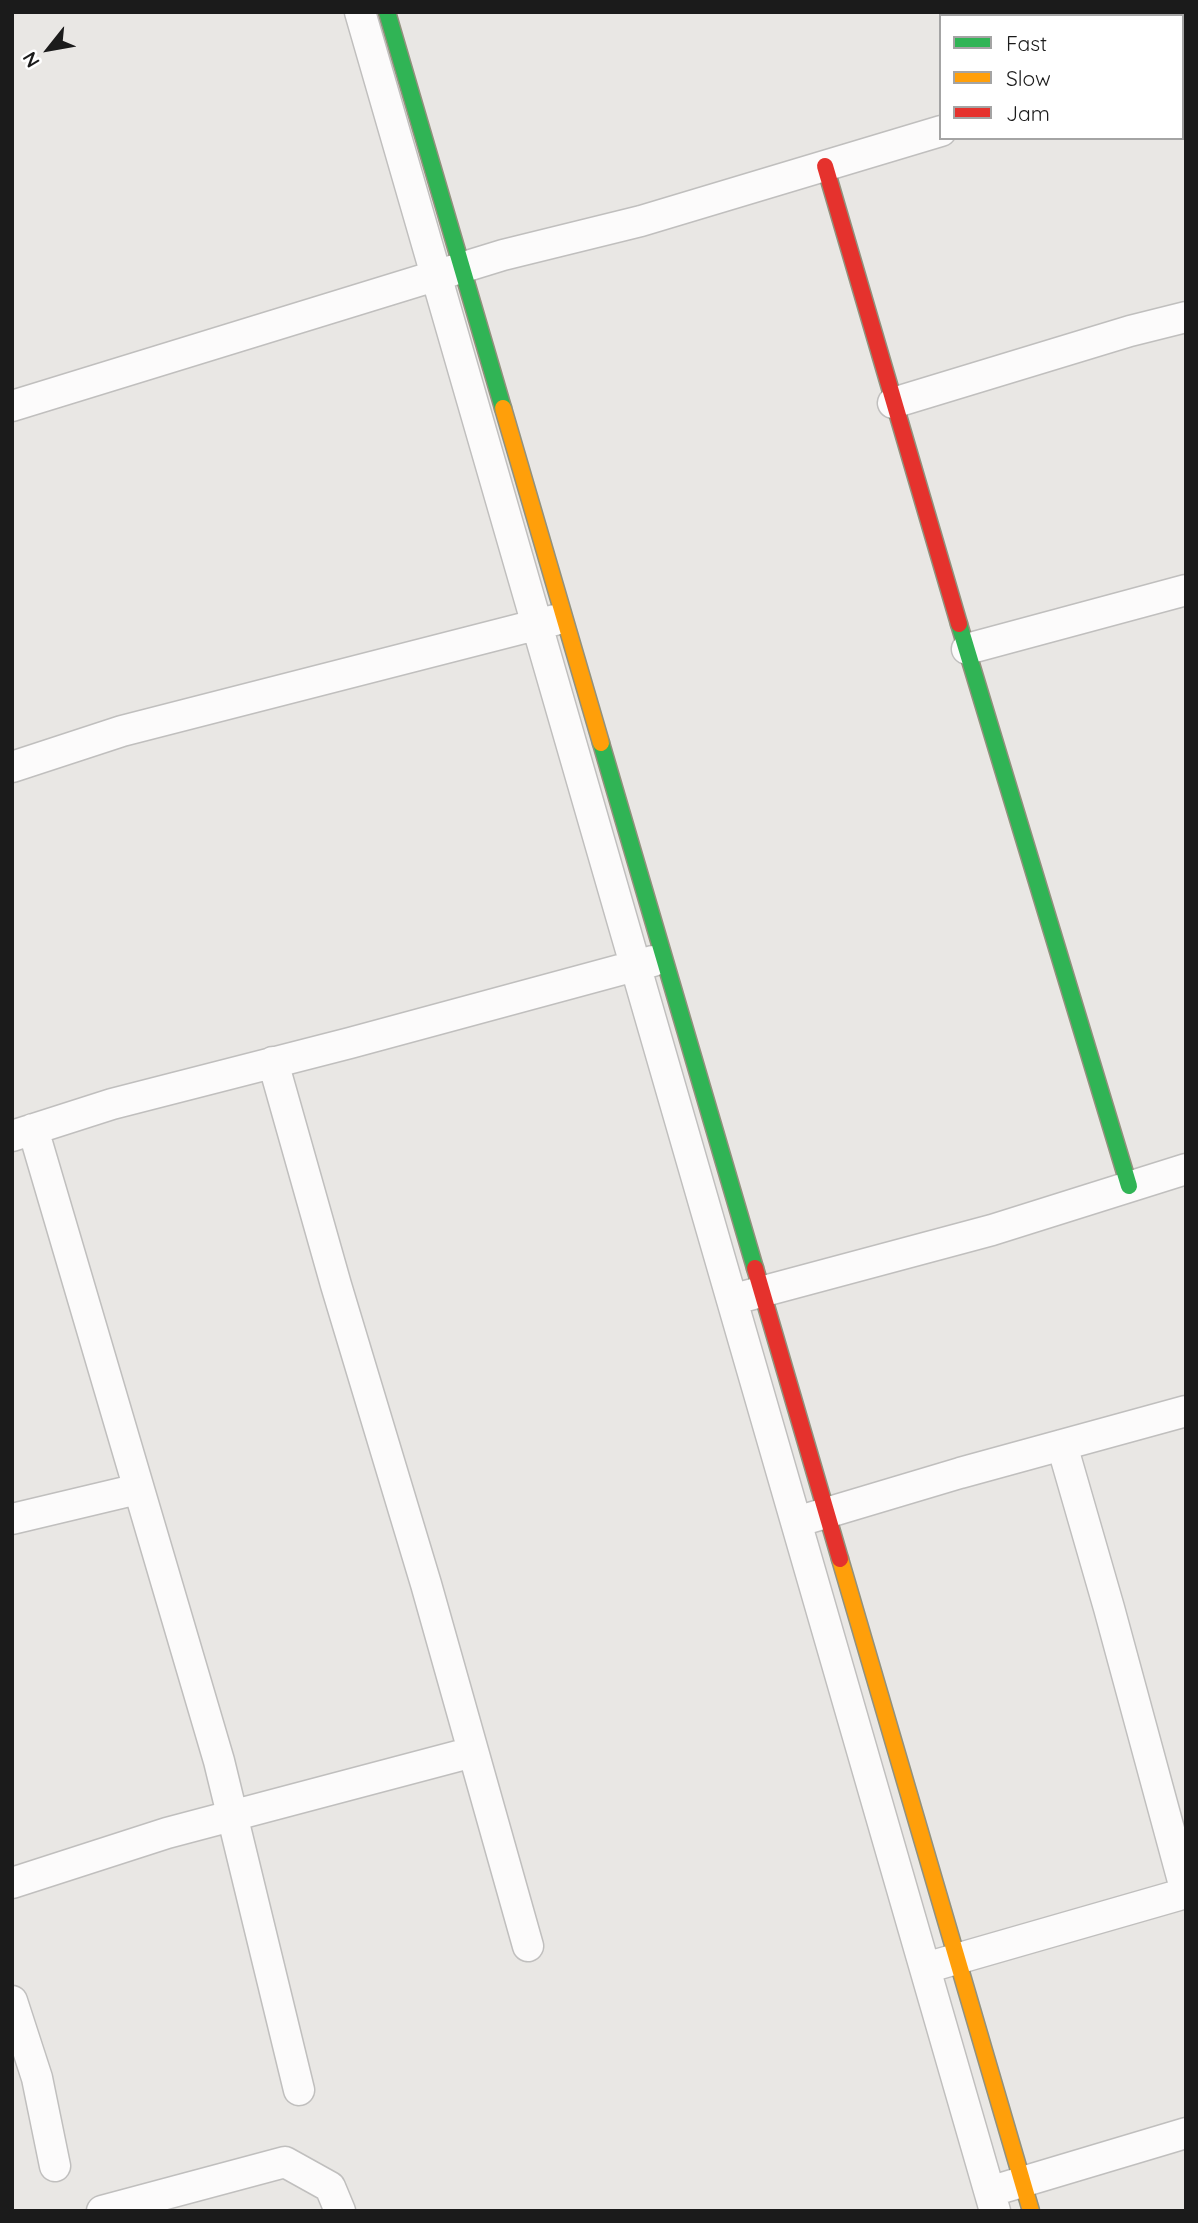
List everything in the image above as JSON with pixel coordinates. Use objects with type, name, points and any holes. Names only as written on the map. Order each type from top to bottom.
[{"type":"street","points":[[360,12],[449,272]]},
{"type":"street","points":[[387,12],[449,272],[550,621],[635,965],[992,2201],[1022,2182],[1186,2133]]},
{"type":"street","points":[[12,406],[503,255],[640,221],[939,132]]},
{"type":"street","points":[[825,166],[893,402],[1129,1186]]},
{"type":"street","points":[[893,402],[1130,331],[1186,317]]},
{"type":"street","points":[[967,649],[1186,590]]},
{"type":"street","points":[[12,767],[122,732],[550,621]]},
{"type":"street","points":[[550,621],[664,958],[1031,2211]]},
{"type":"street","points":[[299,2091],[219,1761],[138,1489],[22,1133],[112,1104],[664,958]]},
{"type":"street","points":[[273,1062],[528,1946]]},
{"type":"street","points":[[732,1300],[992,1230],[1186,1169]]},
{"type":"street","points":[[796,1522],[1186,1411]]},
{"type":"street","points":[[925,1969],[1186,1893],[1062,1445]]},
{"type":"street","points":[[12,1519],[138,1489]]},
{"type":"street","points":[[12,1883],[167,1833],[474,1752]]},
{"type":"street","points":[[12,2001],[37,2078],[55,2166]]},
{"type":"street","points":[[102,2211],[285,2162],[330,2187],[340,2211]]},
{"type":"traffic: fast","points":[[387,12],[503,408]]},
{"type":"traffic: fast","points":[[959,624],[1129,1186]]},
{"type":"traffic: fast","points":[[601,743],[755,1268]]},
{"type":"traffic: slow","points":[[503,408],[601,743]]},
{"type":"traffic: slow","points":[[840,1559],[1031,2211]]},
{"type":"traffic: jam","points":[[825,166],[959,624]]},
{"type":"traffic: jam","points":[[755,1268],[840,1559]]}]
